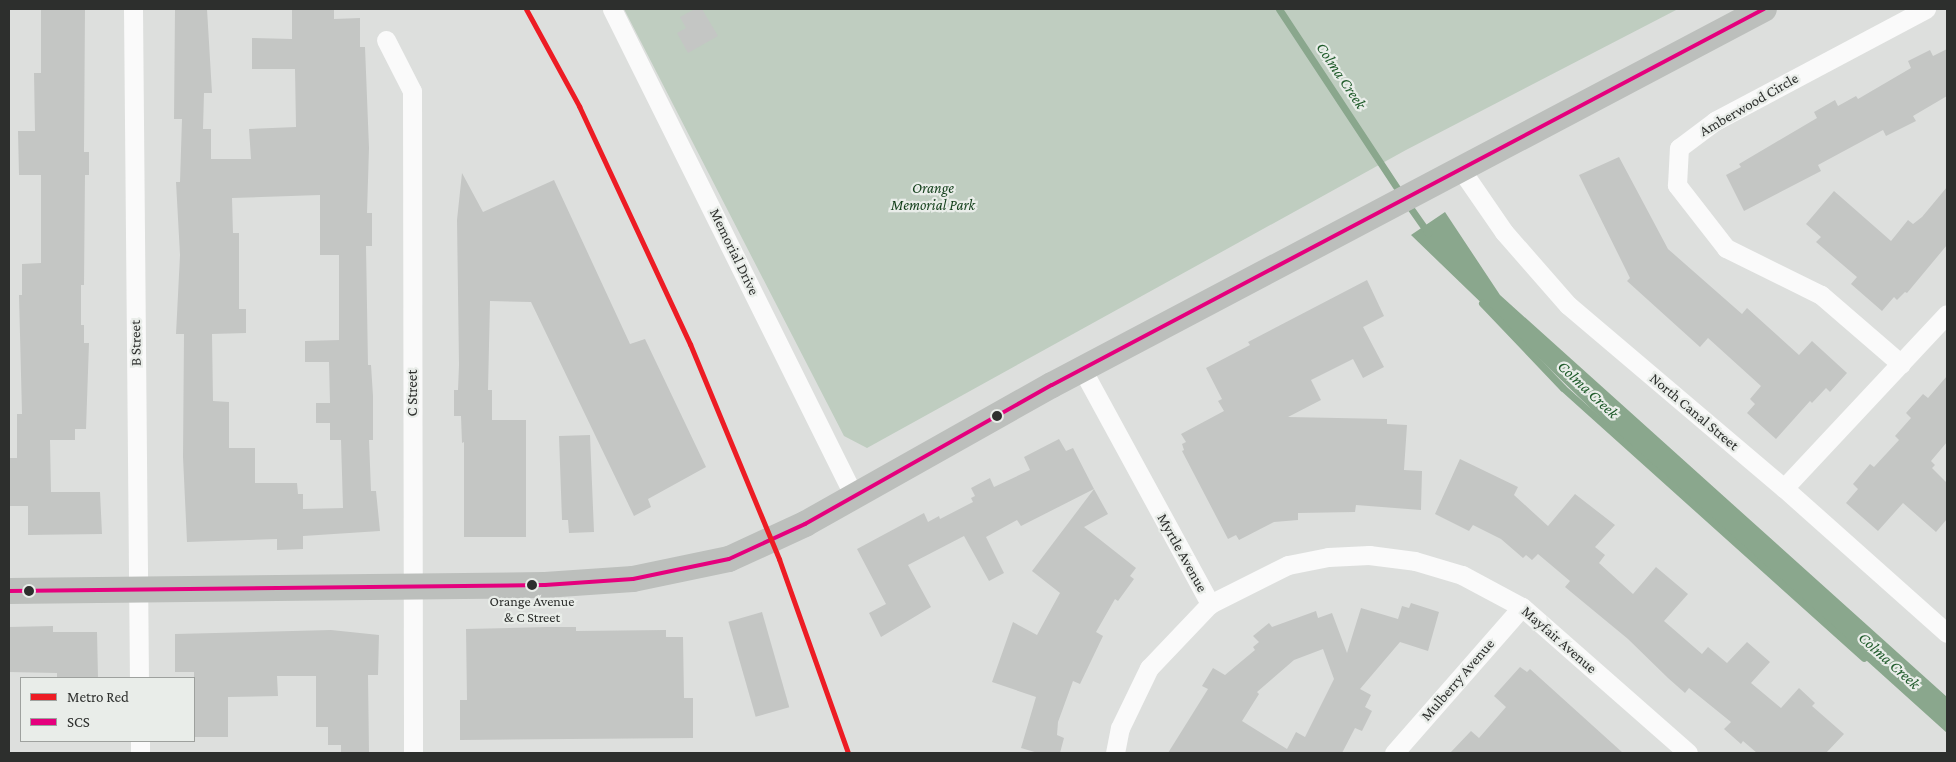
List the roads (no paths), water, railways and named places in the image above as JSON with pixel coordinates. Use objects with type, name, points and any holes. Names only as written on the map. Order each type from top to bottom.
[{"type":"street","name":"B Street","points":[[133,9],[139,677]]},
{"type":"street","name":"Memorial Drive","points":[[612,9],[854,496]]},
{"type":"street","points":[[9,591],[545,585],[633,579],[700,567],[729,559],[774,539],[1082,369],[1462,171],[1764,9]]},
{"type":"street","name":"Amberwood Circle","points":[[1901,364],[1820,295],[1726,248],[1676,185],[1679,148],[1715,121],[1926,9]]},
{"type":"street","name":"C Street","points":[[386,40],[412,91],[413,753]]},
{"type":"street","name":"North Canal Street","points":[[1462,171],[1504,232],[1568,305],[1784,488],[1947,634]]},
{"type":"street","points":[[1784,488],[1947,314]]},
{"type":"street","name":"Myrtle Avenue","points":[[1082,369],[1210,604],[1149,668],[1120,728],[1115,753]]},
{"type":"street","name":"Mayfair Avenue","points":[[1210,604],[1288,566],[1328,557],[1369,555],[1416,561],[1462,575],[1522,607],[1688,753]]},
{"type":"street","name":"Mulberry Avenue","points":[[1394,753],[1522,607]]},
{"type":"water","points":[[1445,212],[1500,295],[1947,697],[1947,733],[1643,459],[1411,235]]},
{"type":"waterway","name":"Colma Creek","points":[[1279,9],[1401,194]]},
{"type":"waterway","name":"Colma Creek","points":[[1407,203],[1428,233]]},
{"type":"waterway","name":"Colma Creek","points":[[1482,303],[1563,388],[1864,658]]},
{"type":"metro line","name":"Red","points":[[526,9],[579,106],[690,344],[779,559],[848,753]]},
{"type":"place","name":"Orange Avenue & C Street","points":[[532,585]]},
{"type":"park label","name":"Orange Memorial Park","points":[[933,196]]}]
